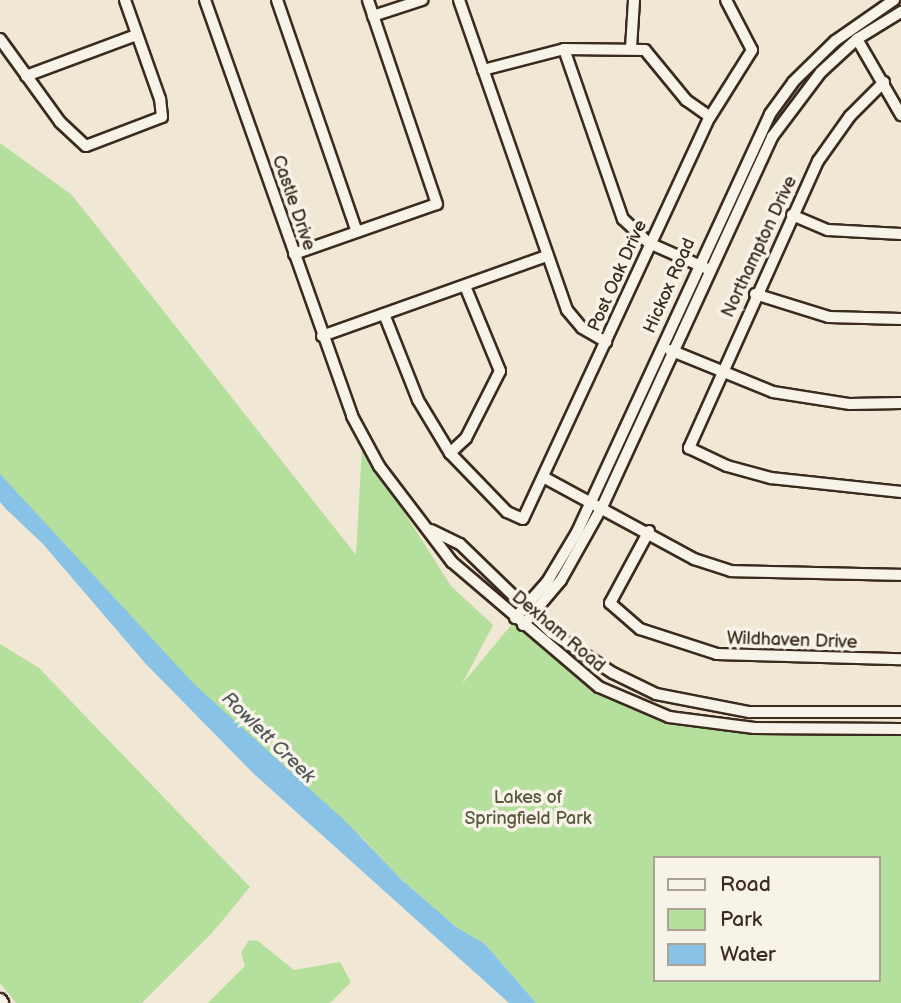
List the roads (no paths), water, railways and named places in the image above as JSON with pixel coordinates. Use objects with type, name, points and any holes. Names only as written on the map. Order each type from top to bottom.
[{"type":"street","points":[[0,39],[60,122],[86,146],[152,124],[162,117],[125,0]]},
{"type":"street","name":"Castle Drive","points":[[205,0],[352,416]]},
{"type":"street","points":[[277,0],[357,232]]},
{"type":"street","points":[[294,254],[437,204],[368,0]]},
{"type":"street","points":[[373,16],[422,0]]},
{"type":"street","points":[[459,0],[547,257],[574,319],[606,342]]},
{"type":"street","points":[[631,48],[634,0]]},
{"type":"street","name":"Post Oak Drive","points":[[450,453],[507,512],[523,519],[545,478],[649,243],[710,117],[752,50],[726,0]]},
{"type":"street","name":"Hickox Road","points":[[528,611],[564,556],[591,502],[751,148],[781,97],[835,41],[894,0]]},
{"type":"street","name":"Hickox Road","points":[[519,621],[561,580],[602,507],[710,270],[789,109],[857,39],[901,12]]},
{"type":"street","points":[[26,76],[136,35]]},
{"type":"street","points":[[857,39],[901,115]]},
{"type":"street","points":[[483,70],[564,49],[631,48],[653,56],[685,100],[710,117]]},
{"type":"street","points":[[564,49],[618,210],[629,228],[649,243],[710,270]]},
{"type":"street","name":"Northampton Drive","points":[[884,82],[832,139],[792,215],[689,441],[695,454],[771,478],[827,487],[897,491]]},
{"type":"street","points":[[792,215],[828,230],[901,234]]},
{"type":"street","points":[[322,336],[547,257]]},
{"type":"street","points":[[384,314],[418,400],[450,453],[466,438],[500,371],[465,286]]},
{"type":"street","points":[[755,295],[818,315],[901,319]]},
{"type":"street","points":[[661,345],[773,392],[815,401],[901,403]]},
{"type":"street","name":"Dexham Road","points":[[352,416],[379,466],[452,562],[599,687],[668,717],[754,728],[901,729]]},
{"type":"street","points":[[545,478],[649,531],[694,559],[731,571],[901,575]]},
{"type":"street","name":"Dexham Road","points":[[430,530],[460,544],[528,611],[613,673],[697,705],[749,712],[901,712]]},
{"type":"street","name":"Wildhaven Drive","points":[[649,531],[610,603],[640,629],[717,654],[901,659]]},
{"type":"water","points":[[0,474],[194,684],[344,820],[403,881],[456,927],[485,944],[536,1003],[509,1003],[254,774],[145,663],[43,544],[0,502]]},
{"type":"water label","name":"Rowlett Creek","points":[[268,738]]},
{"type":"park label","name":"Lakes of Springfield Park","points":[[528,809]]}]
